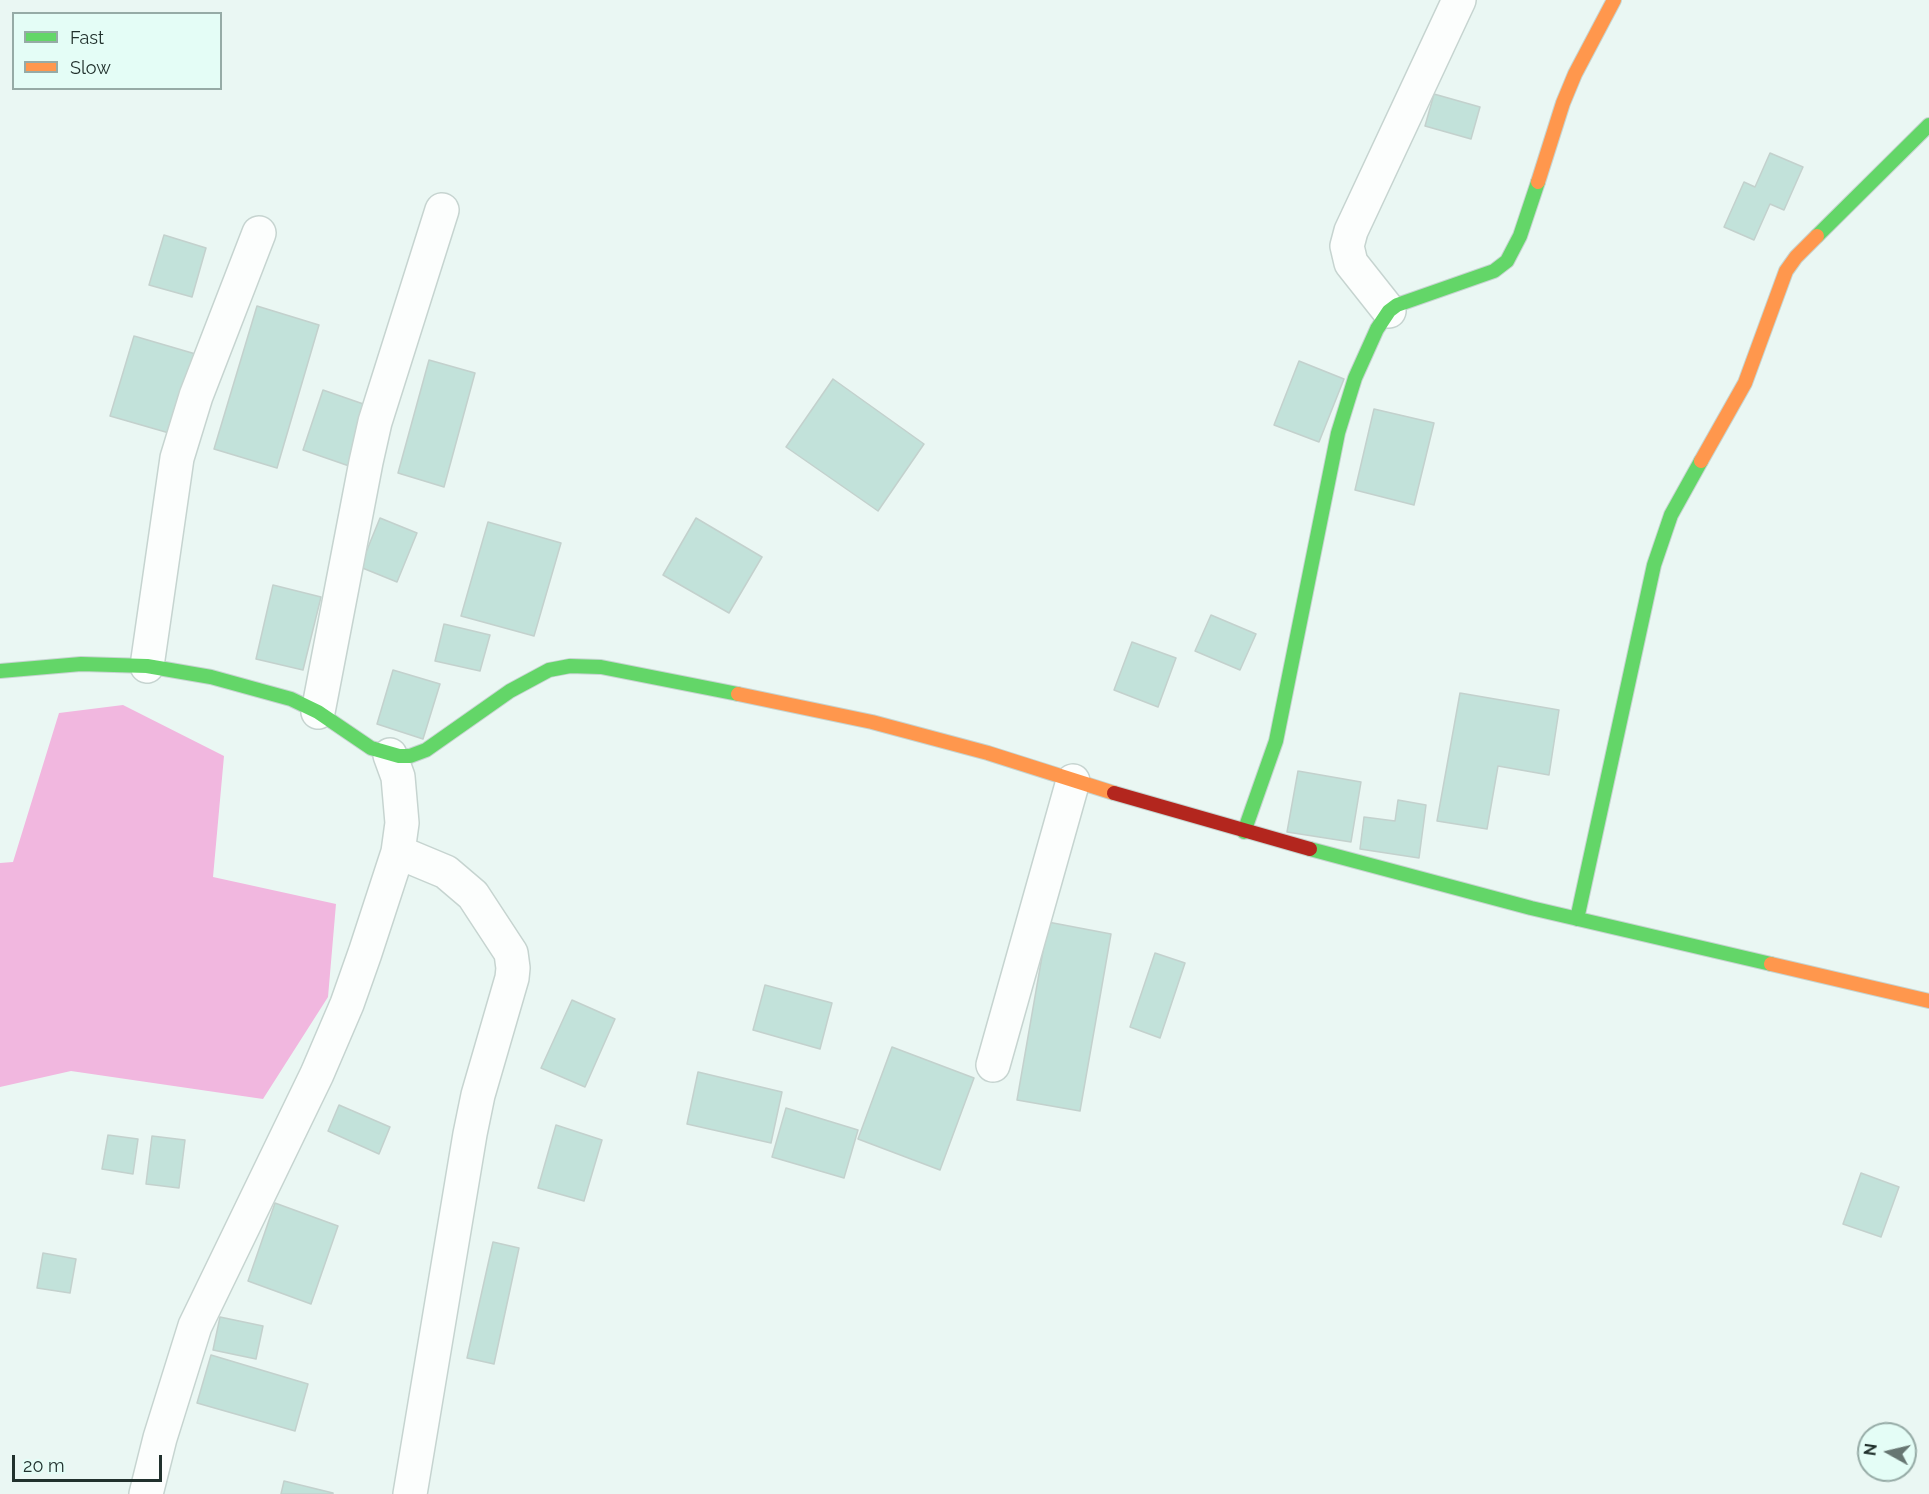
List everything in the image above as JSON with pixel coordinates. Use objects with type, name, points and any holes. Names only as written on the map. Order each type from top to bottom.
[{"type":"street","points":[[1389,311],[1351,263],[1347,246],[1351,231],[1459,0]]},
{"type":"street","points":[[1244,832],[1276,741],[1338,433],[1354,378],[1377,329],[1389,311],[1404,301],[1494,271],[1507,261],[1520,236],[1563,103],[1614,0]]},
{"type":"street","points":[[1577,919],[1654,565],[1671,515],[1745,383],[1786,272],[1796,257],[1929,125]]},
{"type":"street","points":[[318,712],[375,422],[442,210]]},
{"type":"street","points":[[147,666],[177,458],[196,396],[260,233]]},
{"type":"street","points":[[0,671],[81,664],[147,666],[211,677],[266,690],[291,699],[318,712],[357,740],[390,755],[410,756],[426,750],[510,691],[549,670],[570,666],[601,667],[649,675],[872,723],[988,753],[1244,832],[1531,909],[1929,1001]]},
{"type":"street","points":[[146,1494],[163,1427],[195,1326],[317,1074],[347,1004],[398,852],[402,823],[401,797],[398,777],[390,755]]},
{"type":"street","points":[[993,1065],[1073,781]]},
{"type":"street","points":[[398,852],[446,872],[473,895],[508,947],[513,968],[478,1095],[470,1134],[410,1494]]},
{"type":"shaded area","points":[[123,705],[224,756],[213,877],[336,904],[328,997],[263,1099],[71,1071],[0,1087],[0,863],[13,862],[59,713]]},
{"type":"building","points":[[1434,94],[1480,107],[1471,139],[1425,126]]},
{"type":"building","points":[[1770,153],[1803,167],[1784,210],[1770,204],[1754,240],[1724,227],[1744,182],[1755,187]]},
{"type":"building","points":[[164,235],[206,248],[192,297],[149,285]]},
{"type":"building","points":[[257,306],[319,325],[277,468],[214,449]]},
{"type":"building","points":[[134,336],[199,355],[176,435],[110,416]]},
{"type":"building","points":[[429,360],[475,373],[444,487],[398,473]]},
{"type":"building","points":[[1299,361],[1344,379],[1319,442],[1274,425]]},
{"type":"building","points":[[833,379],[924,444],[878,511],[786,447]]},
{"type":"building","points":[[323,390],[372,407],[352,467],[303,450]]},
{"type":"building","points":[[1374,409],[1434,423],[1414,505],[1355,490]]},
{"type":"building","points":[[380,518],[417,533],[397,582],[360,567]]},
{"type":"building","points":[[696,518],[762,557],[729,613],[663,575]]},
{"type":"building","points":[[488,522],[561,543],[534,636],[461,616]]},
{"type":"building","points":[[273,585],[321,597],[303,670],[256,659]]},
{"type":"building","points":[[1211,615],[1256,634],[1240,670],[1195,651]]},
{"type":"building","points":[[444,624],[490,635],[480,671],[435,661]]},
{"type":"building","points":[[1132,642],[1176,658],[1158,707],[1114,690]]},
{"type":"building","points":[[393,670],[440,684],[423,739],[377,724]]},
{"type":"building","points":[[1460,693],[1559,710],[1549,775],[1498,766],[1487,829],[1437,821]]},
{"type":"building","points":[[1298,771],[1361,782],[1351,842],[1287,832]]},
{"type":"building","points":[[1398,800],[1426,805],[1419,858],[1360,849],[1364,817],[1395,821]]},
{"type":"building","points":[[1048,922],[1111,934],[1080,1111],[1017,1100]]},
{"type":"building","points":[[1155,953],[1185,963],[1160,1038],[1130,1027]]},
{"type":"building","points":[[765,985],[832,1003],[820,1049],[753,1030]]},
{"type":"building","points":[[572,1000],[615,1019],[585,1087],[541,1068]]},
{"type":"building","points":[[892,1047],[974,1078],[940,1170],[858,1139]]},
{"type":"building","points":[[698,1072],[782,1092],[771,1143],[687,1124]]},
{"type":"building","points":[[339,1105],[390,1127],[379,1154],[328,1131]]},
{"type":"building","points":[[786,1108],[858,1130],[844,1178],[772,1157]]},
{"type":"building","points":[[556,1125],[602,1140],[584,1201],[538,1188]]},
{"type":"building","points":[[108,1135],[138,1139],[133,1174],[102,1169]]},
{"type":"building","points":[[152,1136],[185,1140],[179,1188],[146,1184]]},
{"type":"building","points":[[1861,1173],[1899,1187],[1881,1237],[1843,1224]]},
{"type":"building","points":[[275,1203],[338,1226],[311,1304],[248,1281]]},
{"type":"building","points":[[493,1242],[519,1248],[494,1364],[467,1358]]},
{"type":"building","points":[[43,1253],[76,1259],[70,1293],[37,1288]]},
{"type":"building","points":[[220,1317],[263,1326],[256,1359],[213,1350]]},
{"type":"building","points":[[211,1355],[308,1384],[295,1431],[197,1403]]},
{"type":"building","points":[[284,1481],[333,1493],[333,1494],[281,1494]]},
{"type":"traffic: fast","points":[[1817,236],[1929,125]]},
{"type":"traffic: fast","points":[[1244,832],[1276,741],[1338,433],[1355,378],[1377,329],[1389,311],[1397,305],[1494,271],[1507,261],[1520,236],[1538,182]]},
{"type":"traffic: fast","points":[[1577,919],[1654,565],[1671,515],[1701,461]]},
{"type":"traffic: fast","points":[[0,671],[81,664],[147,666],[211,677],[291,699],[318,712],[371,748],[399,756],[410,756],[426,750],[510,691],[549,670],[570,666],[601,667],[738,694]]},
{"type":"traffic: fast","points":[[1310,849],[1531,908],[1771,964]]},
{"type":"traffic: slow","points":[[1538,182],[1563,103],[1575,74],[1614,0]]},
{"type":"traffic: slow","points":[[1701,461],[1745,383],[1786,271],[1817,236]]},
{"type":"traffic: slow","points":[[738,694],[872,722],[988,753],[1114,793]]},
{"type":"traffic: slow","points":[[1771,964],[1929,1001]]},
{"type":"traffic: jam","points":[[1114,793],[1310,849]]}]
